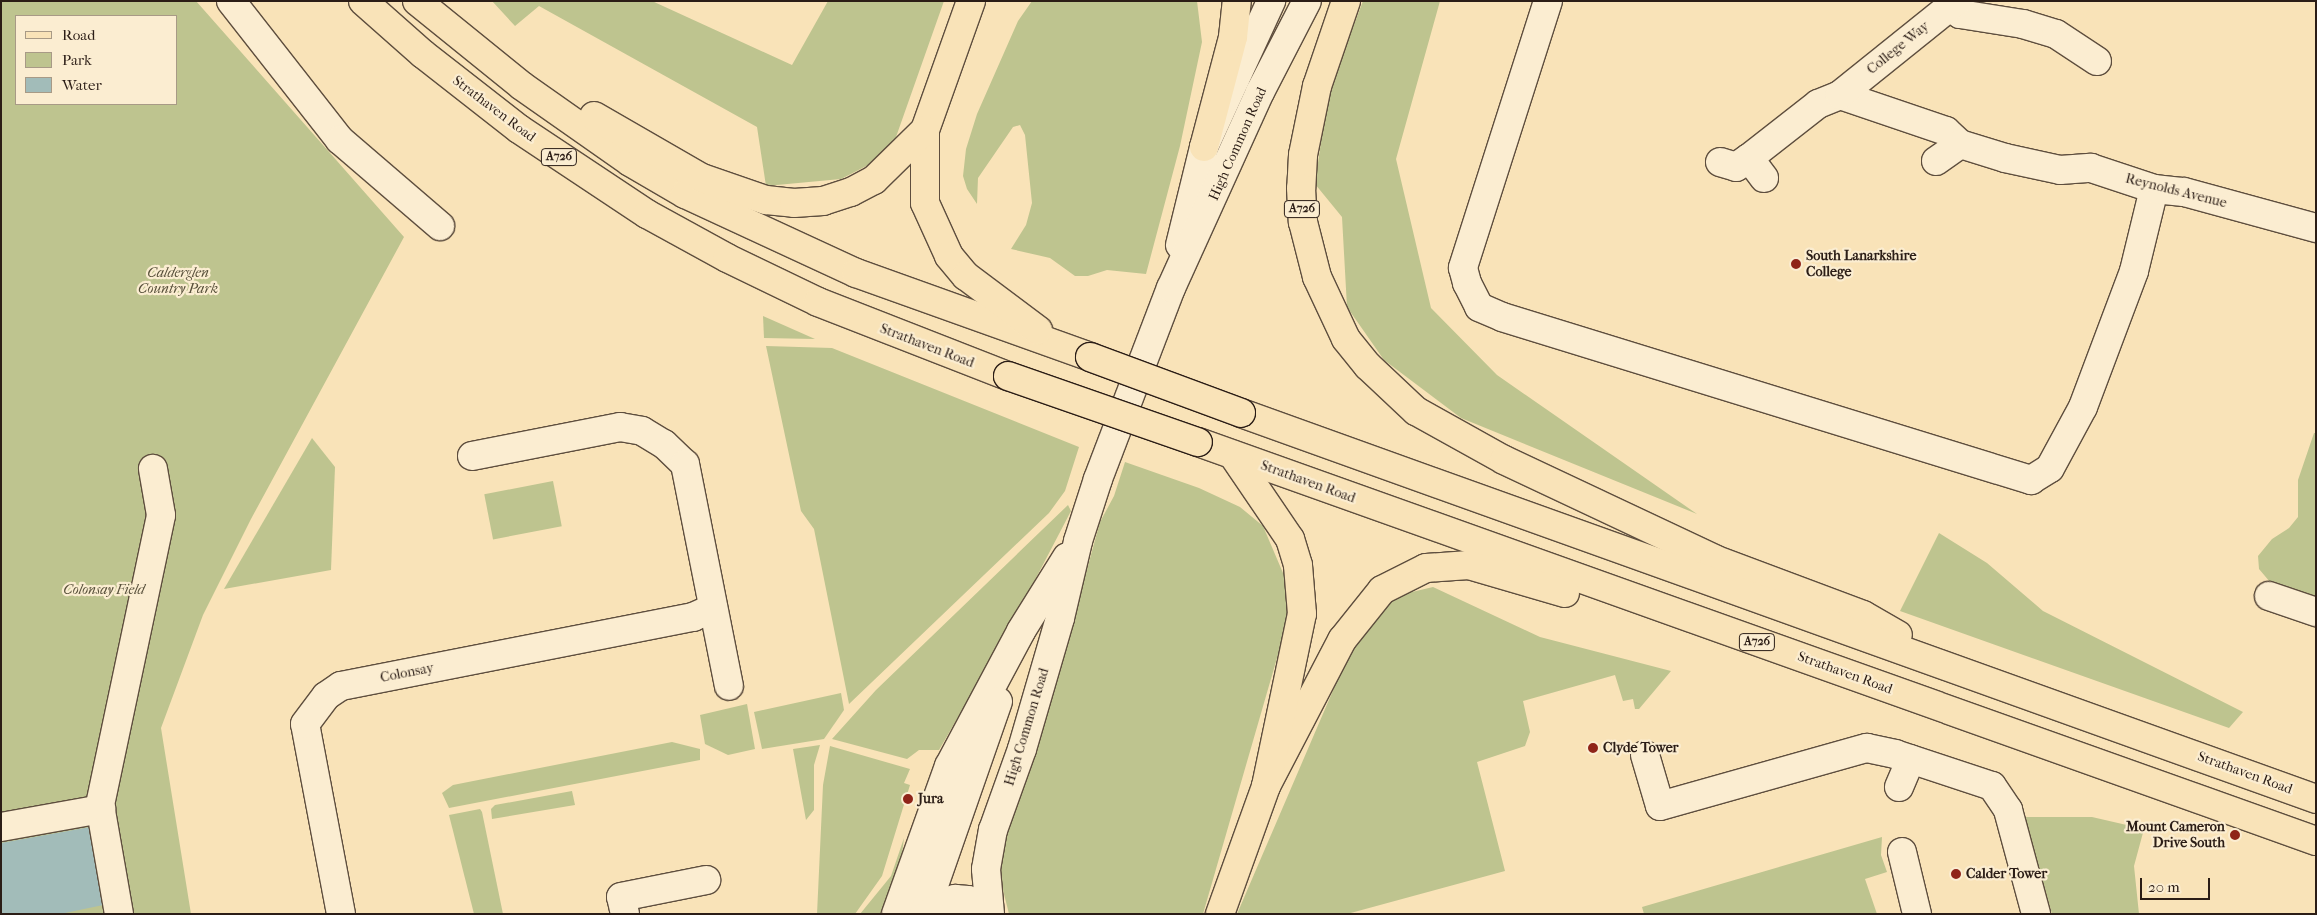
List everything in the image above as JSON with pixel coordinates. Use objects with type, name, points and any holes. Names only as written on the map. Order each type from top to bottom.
[{"type":"main road","name":"Strathaven Road","points":[[363,1],[423,54],[519,129],[647,214],[727,258],[818,302],[1008,376],[1198,442],[2316,842]]},
{"type":"main road","name":"Strathaven Road","points":[[417,1],[522,86],[623,157],[685,194],[856,273],[2316,799]]},
{"type":"main road","name":"A726","points":[[971,1],[925,130],[925,203],[949,256],[966,276],[1063,348]]},
{"type":"main road","points":[[1204,147],[1233,37],[1237,1]]},
{"type":"main road","name":"A726","points":[[1346,1],[1317,86],[1303,155],[1300,188],[1303,222],[1317,277],[1346,339],[1368,366],[1416,411],[1504,460],[1714,559],[1863,615],[1962,671]]},
{"type":"main road","name":"A726","points":[[451,30],[702,178],[766,200],[794,203],[823,201],[851,192],[881,174],[925,130]]},
{"type":"main road","points":[[1220,914],[1266,786],[1296,651],[1302,592],[1298,565],[1290,539],[1233,455]]},
{"type":"main road","points":[[1266,786],[1353,623],[1382,590],[1426,568],[1469,565],[1494,570],[1650,620],[1797,656]]},
{"type":"street","points":[[231,1],[340,140],[440,226]]},
{"type":"street","name":"High Common Road","points":[[1171,288],[1204,147],[1271,1]]},
{"type":"street","name":"High Common Road","points":[[990,914],[986,869],[993,830],[1022,749],[1060,618],[1078,541],[1171,288],[1260,92],[1307,1]]},
{"type":"street","points":[[1548,1],[1463,268],[1467,283],[1479,307],[1502,317],[2031,480],[2050,468],[2083,407],[2134,271],[2154,189]]},
{"type":"street","points":[[1954,4],[1960,14],[2023,24],[2056,34],[2097,61]]},
{"type":"street","name":"College Way","points":[[1720,162],[1736,167],[1757,168],[1779,127],[1811,124],[1835,88],[1891,44],[1954,4]]},
{"type":"street","name":"Reynolds Avenue","points":[[1835,88],[1946,131],[1960,144],[2060,170],[2091,168],[2154,189],[2184,192],[2316,228]]},
{"type":"street","points":[[1936,161],[1960,144]]},
{"type":"street","points":[[472,456],[620,427],[642,431],[664,444],[685,464],[728,686]]},
{"type":"street","points":[[119,914],[101,809],[161,515],[153,469]]},
{"type":"street","name":"High Common Road","points":[[896,914],[949,766],[1021,631],[1078,541]]},
{"type":"street","points":[[2269,596],[2316,612]]},
{"type":"street","name":"Colonsay","points":[[341,914],[305,724],[326,696],[341,686],[684,619],[713,608]]},
{"type":"street","name":"High Common Road","points":[[926,914],[1021,631]]},
{"type":"street","points":[[1645,755],[1660,806],[1867,748],[1911,759],[1992,786],[2008,810],[2036,914]]},
{"type":"street","points":[[1899,787],[1911,759]]},
{"type":"street","points":[[1,828],[101,809]]},
{"type":"street","points":[[1902,852],[1917,914]]},
{"type":"street","points":[[625,914],[621,897],[706,880]]},
{"type":"street","points":[[926,914],[942,903],[955,899],[974,903],[990,914]]},
{"type":"green space","name":"Calderglen Country Park","points":[[1,1],[196,1],[404,237],[251,519],[203,615],[161,728],[191,914],[1,914]]},
{"type":"green space","points":[[492,1],[652,1],[792,65],[828,1],[944,1],[896,137],[874,162],[841,179],[766,186],[757,127],[539,6],[515,26]]},
{"type":"green space","points":[[1032,1],[1197,1],[1202,42],[1180,146],[1146,274],[1107,270],[1088,276],[1075,276],[1050,258],[1011,249],[1026,225],[1032,203],[1025,135],[1020,125],[1013,127],[978,178],[977,204],[967,189],[963,176],[966,149],[977,114],[1018,21]]},
{"type":"green space","points":[[1363,1],[1440,1],[1396,159],[1431,308],[1497,375],[1697,514],[1461,418],[1384,360],[1347,307],[1342,217],[1315,184],[1328,92]]},
{"type":"green space","points":[[763,316],[815,339],[764,338]]},
{"type":"green space","points":[[766,346],[832,348],[1079,447],[1065,491],[1049,513],[849,704],[814,529],[801,511]]},
{"type":"green space","points":[[2314,433],[2316,433],[2316,601],[2289,595],[2270,582],[2259,569],[2258,556],[2272,539],[2289,528],[2298,517],[2298,480]]},
{"type":"green space","points":[[312,438],[335,467],[331,570],[224,589]]},
{"type":"green space","points":[[1125,462],[1199,488],[1240,507],[1263,526],[1283,573],[1290,574],[1292,606],[1203,914],[1009,914],[999,874],[1001,850],[1048,711],[1100,522],[1114,496]]},
{"type":"green space","points":[[553,481],[562,526],[493,540],[484,494]]},
{"type":"green space","points":[[1068,505],[1071,511],[1012,624],[939,750],[919,750],[907,759],[832,739],[876,690]]},
{"type":"green space","points":[[1939,533],[1987,563],[2043,611],[2243,712],[2229,728],[1900,611]]},
{"type":"green space","points":[[1409,584],[1412,592],[1433,587],[1540,637],[1671,671],[1639,709],[1635,709],[1633,699],[1623,701],[1615,675],[1523,701],[1530,732],[1525,746],[1477,762],[1505,871],[1347,914],[1237,914],[1362,623]]},
{"type":"green space","points":[[841,693],[844,710],[824,739],[762,749],[754,712]]},
{"type":"green space","points":[[747,704],[755,749],[728,755],[705,744],[700,715]]},
{"type":"green space","points":[[672,742],[700,749],[700,760],[449,808],[442,793],[453,785]]},
{"type":"green space","points":[[820,745],[814,765],[814,810],[806,820],[793,749]]},
{"type":"green space","points":[[830,746],[910,769],[904,783],[910,785],[882,876],[855,914],[817,914],[823,785]]},
{"type":"green space","points":[[572,791],[575,805],[492,819],[491,809],[495,805]]},
{"type":"green space","points":[[480,809],[503,914],[474,914],[449,815]]},
{"type":"green space","points":[[2024,817],[2092,817],[2144,829],[2134,866],[2139,914],[2052,914]]},
{"type":"green space","points":[[1882,837],[1881,855],[1887,872],[1865,879],[1877,914],[1644,914],[1642,907]]},
{"type":"green space","points":[[904,838],[898,886],[888,914],[860,914],[891,876]]},
{"type":"water","points":[[96,826],[108,904],[60,914],[1,914],[1,843]]},
{"type":"place","name":"South Lanarkshire College","points":[[1796,264]]},
{"type":"place","name":"Clyde Tower","points":[[1593,748]]},
{"type":"place","name":"Jura","points":[[908,799]]},
{"type":"place","name":"Mount Cameron Drive South","points":[[2235,835]]},
{"type":"place","name":"Calder Tower","points":[[1956,874]]},
{"type":"park label","name":"Colonsay Field","points":[[104,590]]}]
